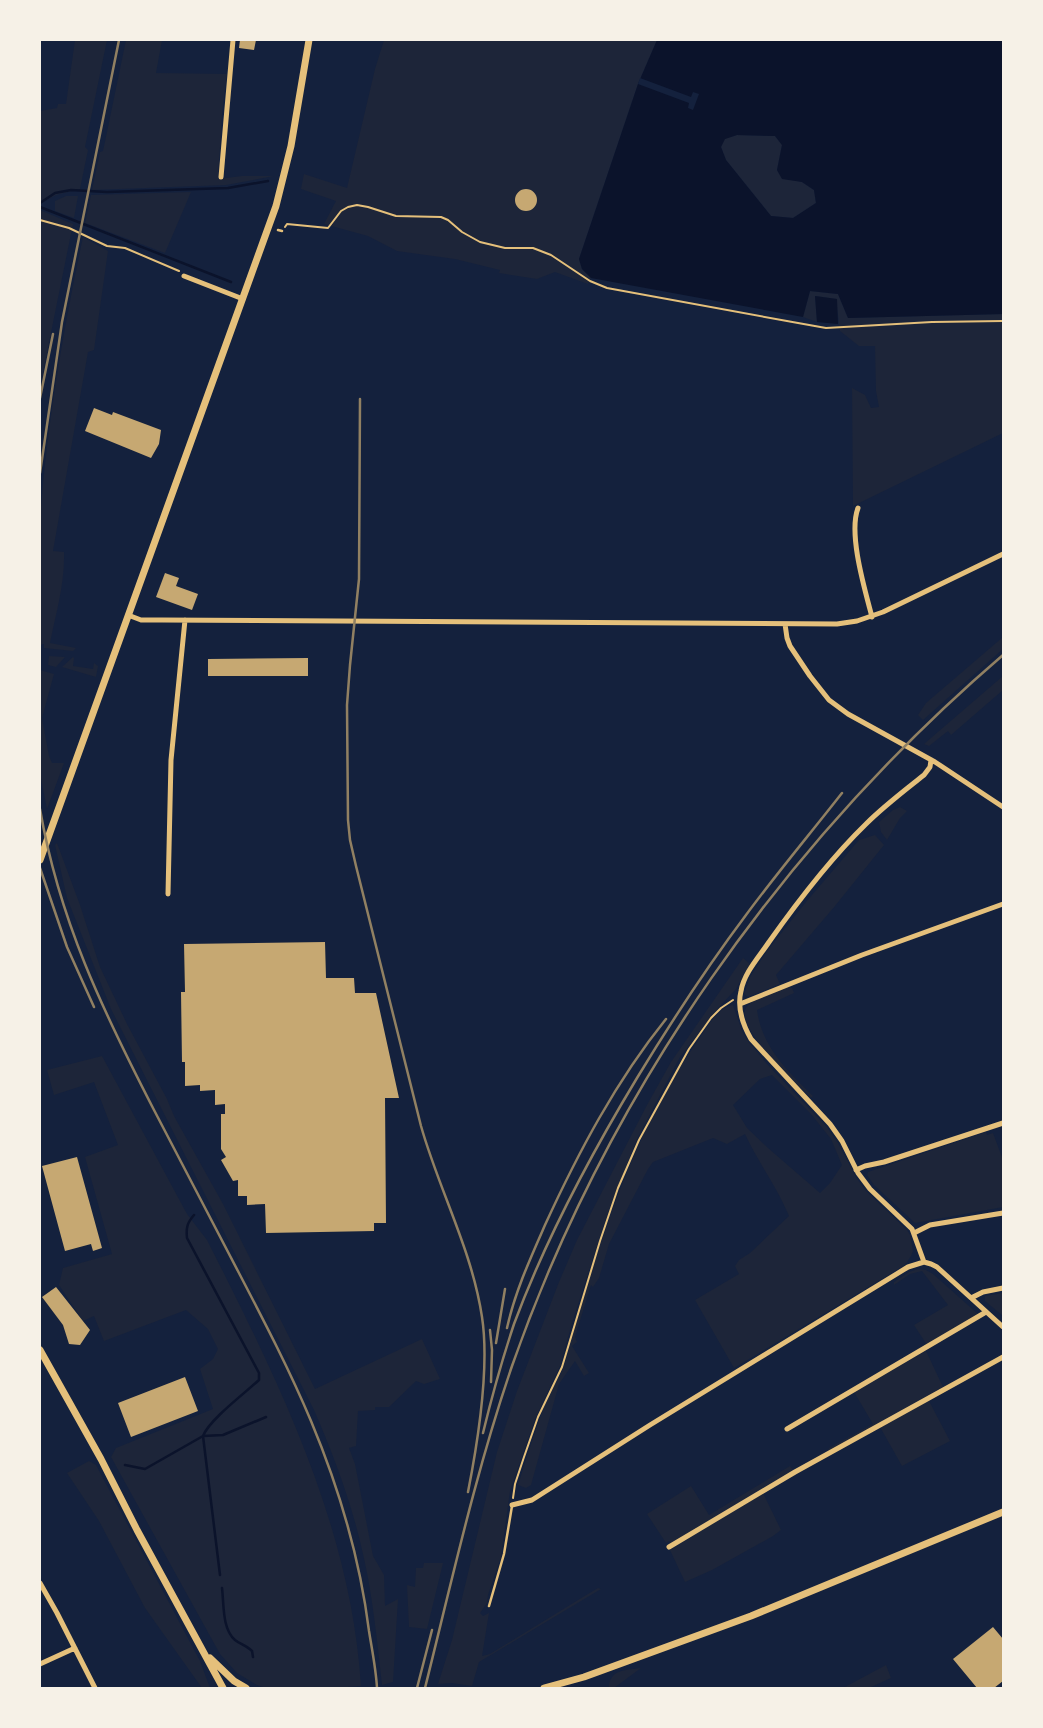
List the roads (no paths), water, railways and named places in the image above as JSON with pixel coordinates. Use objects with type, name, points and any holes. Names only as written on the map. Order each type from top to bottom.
[{"type":"main road","points":[[40,860],[272,221],[283,183],[309,40]]},
{"type":"main road","points":[[40,1350],[96,1450],[223,1688]]},
{"type":"main road","points":[[544,1688],[597,1672],[751,1616],[1003,1512]]},
{"type":"main road","points":[[206,1655],[234,1681],[246,1688]]},
{"type":"main road","points":[[217,1676],[217,1688]]},
{"type":"street","points":[[221,176],[233,40]]},
{"type":"street","points":[[184,276],[243,299]]},
{"type":"street","points":[[858,508],[854,518],[860,573],[872,617]]},
{"type":"street","points":[[128,615],[143,620],[837,624],[872,617],[892,609],[1003,554]]},
{"type":"street","points":[[168,894],[171,760],[185,620]]},
{"type":"street","points":[[785,624],[790,646],[816,685],[831,702],[848,714],[931,760],[1003,807]]},
{"type":"street","points":[[924,1262],[914,1233],[906,1223],[876,1196],[856,1170],[842,1141],[830,1124],[751,1039],[745,1029],[740,997],[743,983],[748,973],[784,921],[822,872],[864,825],[924,775],[930,767],[931,760]]},
{"type":"street","points":[[740,1004],[862,955],[1003,904]]},
{"type":"street","points":[[856,1170],[1003,1123]]},
{"type":"street","points":[[914,1233],[930,1225],[1003,1214]]},
{"type":"street","points":[[512,1505],[532,1500],[908,1267],[924,1262],[937,1267],[1003,1327]]},
{"type":"street","points":[[971,1298],[983,1292],[1003,1288]]},
{"type":"street","points":[[786,1429],[986,1312]]},
{"type":"street","points":[[669,1547],[803,1468],[1003,1357]]},
{"type":"street","points":[[40,1583],[95,1688]]},
{"type":"street","points":[[40,1664],[75,1648]]},
{"type":"lane","points":[[489,1606],[504,1554],[512,1505]]},
{"type":"waterway","points":[[40,203],[55,193],[71,190],[107,192],[228,188],[268,181]]},
{"type":"waterway","points":[[40,207],[231,282]]},
{"type":"waterway","points":[[194,1215],[188,1226],[187,1238],[259,1373],[259,1380],[212,1422],[203,1436],[220,1575]]},
{"type":"waterway","points":[[125,1465],[145,1469],[203,1436],[223,1435],[266,1417]]},
{"type":"waterway","points":[[222,1588],[224,1616],[228,1629],[235,1640],[252,1651],[253,1657]]},
{"type":"railway","points":[[40,473],[62,322],[119,40]]},
{"type":"railway","points":[[40,398],[53,334]]},
{"type":"railway","points":[[360,399],[359,579],[347,705],[348,820],[356,866],[421,1126],[471,1268],[482,1317],[485,1359],[484,1382],[476,1450],[468,1492]]},
{"type":"railway","points":[[425,1688],[487,1445],[512,1366],[552,1265],[598,1166],[652,1070],[711,979],[776,891],[847,807],[923,729],[1003,655]]},
{"type":"railway","points":[[483,1433],[514,1324],[540,1260],[602,1137],[663,1036],[717,955],[842,793]]},
{"type":"railway","points":[[40,809],[48,850],[71,927],[101,1001],[135,1073],[277,1347],[303,1402],[331,1472],[347,1524],[360,1577],[377,1688]]},
{"type":"railway","points":[[40,868],[67,947],[94,1007]]},
{"type":"railway","points":[[507,1328],[528,1263],[571,1171],[614,1092],[666,1019]]},
{"type":"railway","points":[[496,1343],[505,1289]]},
{"type":"railway","points":[[490,1330],[492,1350],[491,1382]]},
{"type":"railway","points":[[417,1688],[432,1630]]}]
